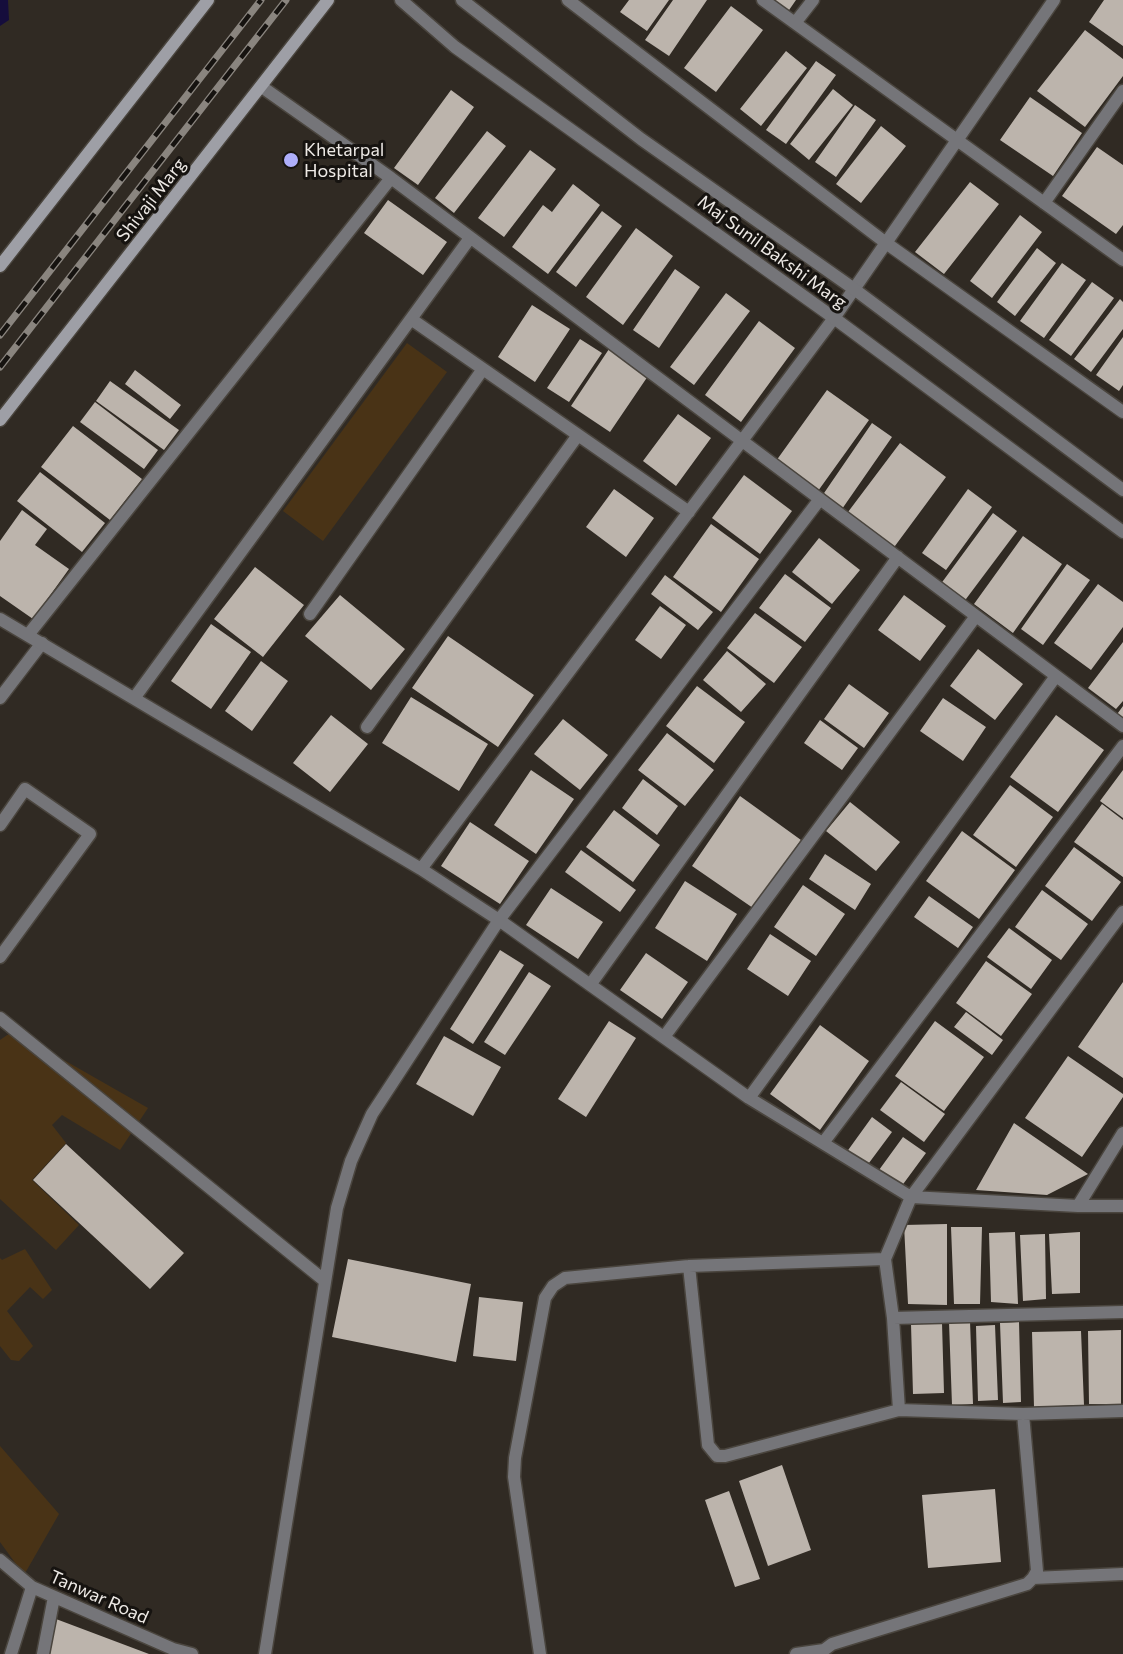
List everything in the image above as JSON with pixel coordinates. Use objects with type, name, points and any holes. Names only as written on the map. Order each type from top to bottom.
[{"type":"main road","points":[[0,266],[208,0]]},
{"type":"main road","name":"Shivaji Marg","points":[[0,420],[328,0]]},
{"type":"street","name":"Maj Sunil Bakshi Marg","points":[[401,0],[455,47],[834,318],[1123,532]]},
{"type":"street","name":"Maj Sunil Bakshi Marg","points":[[462,0],[641,139],[854,289],[1123,490]]},
{"type":"street","points":[[568,0],[886,243],[1123,412]]},
{"type":"street","points":[[763,0],[956,141],[1122,258]]},
{"type":"street","points":[[795,23],[813,0]]},
{"type":"street","points":[[421,869],[834,318],[1054,0]]},
{"type":"street","points":[[262,87],[391,178],[1123,726]]},
{"type":"street","points":[[1044,203],[1123,92]]},
{"type":"street","points":[[28,635],[391,178]]},
{"type":"street","points":[[135,697],[470,238]]},
{"type":"street","points":[[411,319],[689,512]]},
{"type":"street","points":[[310,614],[483,369]]},
{"type":"street","points":[[367,727],[578,435]]},
{"type":"street","points":[[265,1654],[337,1208],[351,1161],[372,1114],[500,920],[820,499]]},
{"type":"street","points":[[590,985],[898,557]]},
{"type":"street","points":[[664,1037],[976,616]]},
{"type":"street","points":[[0,619],[135,697],[421,869],[500,920],[749,1098],[911,1197],[1078,1206],[1123,1206]]},
{"type":"street","points":[[0,698],[42,643]]},
{"type":"street","points":[[749,1098],[1056,676]]},
{"type":"street","points":[[823,1143],[1123,746]]},
{"type":"street","points":[[0,825],[26,789],[90,834],[0,957]]},
{"type":"street","points":[[899,1410],[893,1318],[885,1259],[911,1197],[1123,912]]},
{"type":"street","points":[[0,1018],[325,1281]]},
{"type":"street","points":[[1078,1206],[1123,1133]]},
{"type":"street","points":[[540,1654],[514,1467],[545,1298],[553,1286],[565,1278],[689,1266],[885,1259]]},
{"type":"street","points":[[689,1266],[708,1445],[717,1456],[725,1456],[899,1410],[1023,1414],[1123,1411]]},
{"type":"street","points":[[893,1318],[1123,1312]]},
{"type":"street","points":[[796,1654],[823,1652],[832,1644],[1027,1584],[1033,1578],[1037,1571],[1023,1414]]},
{"type":"street","name":"Tanwar Road","points":[[0,1560],[32,1587],[173,1649],[192,1654]]},
{"type":"street","points":[[1033,1578],[1123,1574]]},
{"type":"street","points":[[11,1654],[32,1587]]},
{"type":"street","points":[[43,1654],[54,1597]]},
{"type":"shaded area","points":[[0,0],[8,0],[9,20],[0,26]]},
{"type":"shaded area","points":[[407,343],[447,372],[323,541],[283,511]]},
{"type":"shaded area","points":[[13,1031],[148,1108],[120,1150],[62,1115],[52,1125],[66,1143],[32,1180],[79,1225],[56,1250],[0,1199],[0,1040]]},
{"type":"shaded area","points":[[25,1249],[52,1290],[43,1299],[30,1287],[7,1311],[33,1346],[19,1361],[11,1360],[0,1346],[0,1258],[2,1260]]},
{"type":"shaded area","points":[[0,1446],[59,1514],[24,1575],[0,1542]]},
{"type":"building","points":[[629,0],[669,0],[647,31],[620,12]]},
{"type":"building","points":[[673,0],[707,0],[669,56],[645,40]]},
{"type":"building","points":[[767,0],[796,0],[787,13]]},
{"type":"building","points":[[1104,0],[1123,0],[1123,46],[1089,22]]},
{"type":"building","points":[[731,6],[763,30],[716,92],[684,68]]},
{"type":"building","points":[[1085,30],[1123,59],[1123,76],[1085,127],[1037,91]]},
{"type":"building","points":[[786,51],[807,68],[761,126],[740,109]]},
{"type":"building","points":[[816,61],[836,75],[786,144],[766,130]]},
{"type":"building","points":[[833,89],[853,105],[809,160],[790,144]]},
{"type":"building","points":[[451,90],[474,107],[418,185],[394,168]]},
{"type":"building","points":[[1030,97],[1082,133],[1053,176],[1000,140]]},
{"type":"building","points":[[855,105],[876,120],[836,177],[815,162]]},
{"type":"building","points":[[881,126],[906,146],[861,203],[836,184]]},
{"type":"building","points":[[487,131],[506,146],[454,213],[435,198]]},
{"type":"building","points":[[1097,147],[1123,165],[1123,225],[1116,234],[1062,196]]},
{"type":"building","points":[[530,150],[556,169],[504,237],[478,218]]},
{"type":"building","points":[[970,182],[999,204],[944,274],[915,252]]},
{"type":"building","points":[[573,184],[600,205],[548,274],[512,247],[543,205],[552,212]]},
{"type":"building","points":[[388,200],[447,242],[423,275],[364,233]]},
{"type":"building","points":[[602,211],[622,226],[576,287],[556,272]]},
{"type":"building","points":[[1020,215],[1042,232],[992,298],[970,281]]},
{"type":"building","points":[[636,228],[673,256],[623,325],[586,297]]},
{"type":"building","points":[[1037,248],[1056,263],[1015,316],[997,302]]},
{"type":"building","points":[[1062,263],[1086,280],[1044,338],[1020,321]]},
{"type":"building","points":[[675,269],[700,287],[659,348],[633,330]]},
{"type":"building","points":[[1092,282],[1114,298],[1071,356],[1049,340]]},
{"type":"building","points":[[726,293],[750,311],[694,385],[670,367]]},
{"type":"building","points":[[1120,299],[1123,302],[1123,329],[1091,372],[1074,359]]},
{"type":"building","points":[[532,305],[570,329],[535,382],[498,357]]},
{"type":"building","points":[[759,321],[795,348],[741,422],[705,395]]},
{"type":"building","points":[[1123,337],[1123,385],[1119,391],[1096,375]]},
{"type":"building","points":[[580,339],[602,353],[569,402],[547,388]]},
{"type":"building","points":[[609,349],[648,376],[610,432],[571,406]]},
{"type":"building","points":[[135,370],[181,405],[170,419],[125,384]]},
{"type":"building","points":[[110,381],[179,430],[164,450],[96,401]]},
{"type":"building","points":[[827,390],[869,420],[818,491],[776,461]]},
{"type":"building","points":[[95,402],[158,450],[144,469],[80,422]]},
{"type":"building","points":[[678,414],[711,438],[676,486],[643,461]]},
{"type":"building","points":[[872,423],[892,437],[842,509],[822,496]]},
{"type":"building","points":[[73,426],[142,479],[110,520],[41,467]]},
{"type":"building","points":[[900,443],[946,477],[892,550],[845,516]]},
{"type":"building","points":[[40,472],[105,523],[82,552],[17,501]]},
{"type":"building","points":[[744,475],[792,511],[760,554],[712,518]]},
{"type":"building","points":[[614,489],[654,518],[626,557],[586,527]]},
{"type":"building","points":[[968,489],[992,507],[946,570],[922,553]]},
{"type":"building","points":[[22,510],[47,529],[35,545],[69,569],[33,619],[0,596],[0,541]]},
{"type":"building","points":[[993,513],[1017,531],[963,603],[940,585]]},
{"type":"building","points":[[711,524],[759,559],[721,612],[673,577]]},
{"type":"building","points":[[1023,536],[1062,564],[1013,633],[974,604]]},
{"type":"building","points":[[819,538],[860,570],[832,604],[792,572]]},
{"type":"building","points":[[1067,564],[1090,580],[1043,645],[1021,629]]},
{"type":"building","points":[[255,567],[304,605],[263,657],[214,619]]},
{"type":"building","points":[[785,574],[831,608],[805,642],[759,608]]},
{"type":"building","points":[[665,575],[713,612],[698,630],[651,594]]},
{"type":"building","points":[[1098,584],[1123,602],[1123,627],[1091,670],[1054,643]]},
{"type":"building","points":[[340,595],[405,649],[371,690],[305,636]]},
{"type":"building","points":[[904,595],[946,626],[920,661],[878,630]]},
{"type":"building","points":[[660,606],[686,625],[661,659],[635,640]]},
{"type":"building","points":[[755,613],[802,647],[774,683],[727,648]]},
{"type":"building","points":[[211,624],[251,652],[211,709],[171,681]]},
{"type":"building","points":[[448,636],[534,695],[498,747],[412,688]]},
{"type":"building","points":[[1123,642],[1123,701],[1116,709],[1088,688]]},
{"type":"building","points":[[978,649],[1023,684],[995,720],[950,686]]},
{"type":"building","points":[[727,651],[766,684],[741,712],[703,680]]},
{"type":"building","points":[[261,661],[288,681],[252,731],[225,711]]},
{"type":"building","points":[[849,684],[889,713],[864,748],[824,719]]},
{"type":"building","points":[[697,686],[745,722],[714,763],[666,726]]},
{"type":"building","points":[[411,697],[488,744],[459,791],[382,743]]},
{"type":"building","points":[[943,698],[986,727],[963,761],[920,731]]},
{"type":"building","points":[[1123,706],[1123,723],[1115,717]]},
{"type":"building","points":[[331,715],[368,744],[330,792],[293,763]]},
{"type":"building","points":[[1056,715],[1104,750],[1058,812],[1010,777]]},
{"type":"building","points":[[563,719],[608,755],[580,790],[534,754]]},
{"type":"building","points":[[820,720],[858,748],[842,770],[804,743]]},
{"type":"building","points":[[667,733],[714,770],[685,806],[638,770]]},
{"type":"building","points":[[531,770],[574,799],[536,854],[494,825]]},
{"type":"building","points":[[1123,770],[1123,818],[1100,801]]},
{"type":"building","points":[[643,779],[678,806],[657,835],[622,808]]},
{"type":"building","points":[[1010,785],[1053,817],[1016,867],[973,835]]},
{"type":"building","points":[[740,796],[801,840],[753,908],[692,866]]},
{"type":"building","points":[[850,802],[900,842],[876,871],[826,831]]},
{"type":"building","points":[[1102,804],[1123,820],[1123,877],[1074,842]]},
{"type":"building","points":[[614,810],[660,845],[633,882],[586,847]]},
{"type":"building","points":[[470,822],[529,861],[500,904],[441,866]]},
{"type":"building","points":[[962,831],[1015,870],[979,919],[926,881]]},
{"type":"building","points":[[1074,847],[1121,882],[1092,921],[1045,886]]},
{"type":"building","points":[[581,850],[636,890],[620,912],[565,872]]},
{"type":"building","points":[[825,854],[871,884],[855,910],[809,879]]},
{"type":"building","points":[[685,881],[737,914],[707,961],[655,928]]},
{"type":"building","points":[[803,885],[845,914],[816,956],[774,927]]},
{"type":"building","points":[[551,888],[603,922],[578,959],[526,925]]},
{"type":"building","points":[[1042,890],[1088,924],[1061,960],[1015,927]]},
{"type":"building","points":[[929,896],[973,927],[958,948],[914,917]]},
{"type":"building","points":[[1009,928],[1052,960],[1031,989],[987,957]]},
{"type":"building","points":[[770,934],[811,961],[788,996],[747,969]]},
{"type":"building","points":[[500,950],[524,965],[473,1044],[450,1029]]},
{"type":"building","points":[[646,953],[688,982],[662,1019],[620,990]]},
{"type":"building","points":[[986,961],[1032,994],[1001,1036],[956,1003]]},
{"type":"building","points":[[529,972],[551,986],[505,1055],[484,1042]]},
{"type":"building","points":[[1123,982],[1123,1078],[1078,1047]]},
{"type":"building","points":[[966,1012],[1003,1040],[992,1055],[954,1027]]},
{"type":"building","points":[[609,1021],[636,1038],[586,1117],[558,1099]]},
{"type":"building","points":[[935,1021],[984,1057],[944,1111],[895,1076]]},
{"type":"building","points":[[820,1025],[869,1061],[820,1130],[770,1094]]},
{"type":"building","points":[[444,1036],[501,1067],[473,1116],[416,1084]]},
{"type":"building","points":[[1068,1056],[1123,1094],[1082,1157],[1025,1118]]},
{"type":"building","points":[[901,1082],[945,1114],[924,1142],[880,1110]]},
{"type":"building","points":[[872,1117],[892,1132],[866,1167],[846,1153]]},
{"type":"building","points":[[1014,1123],[1088,1174],[1047,1195],[976,1190]]},
{"type":"building","points":[[903,1137],[926,1153],[901,1187],[879,1170]]},
{"type":"building","points":[[66,1144],[184,1253],[150,1289],[33,1180]]},
{"type":"building","points":[[947,1224],[947,1305],[908,1304],[904,1225]]},
{"type":"building","points":[[951,1227],[982,1227],[980,1304],[954,1304]]},
{"type":"building","points":[[1015,1232],[1018,1304],[991,1302],[989,1233]]},
{"type":"building","points":[[1080,1232],[1080,1293],[1052,1294],[1049,1234]]},
{"type":"building","points":[[1045,1234],[1046,1299],[1023,1301],[1020,1235]]},
{"type":"building","points":[[348,1259],[471,1284],[456,1362],[332,1337]]},
{"type":"building","points":[[479,1297],[523,1302],[516,1361],[473,1356]]},
{"type":"building","points":[[970,1321],[973,1404],[952,1405],[949,1322]]},
{"type":"building","points":[[1019,1322],[1021,1402],[1003,1403],[1000,1323]]},
{"type":"building","points":[[942,1323],[944,1393],[913,1394],[911,1324]]},
{"type":"building","points":[[995,1325],[998,1400],[978,1401],[976,1326]]},
{"type":"building","points":[[1121,1330],[1121,1404],[1089,1404],[1088,1331]]},
{"type":"building","points":[[1081,1331],[1084,1405],[1034,1407],[1032,1332]]},
{"type":"building","points":[[782,1465],[811,1550],[768,1566],[739,1481]]},
{"type":"building","points":[[995,1489],[1001,1562],[928,1568],[922,1495]]},
{"type":"building","points":[[729,1491],[760,1579],[735,1587],[705,1500]]},
{"type":"building","points":[[56,1619],[149,1654],[50,1654]]},
{"type":"railway","points":[[0,335],[261,0]]},
{"type":"railway","points":[[0,367],[286,0]]},
{"type":"place","name":"Khetarpal Hospital","points":[[291,160]]}]
